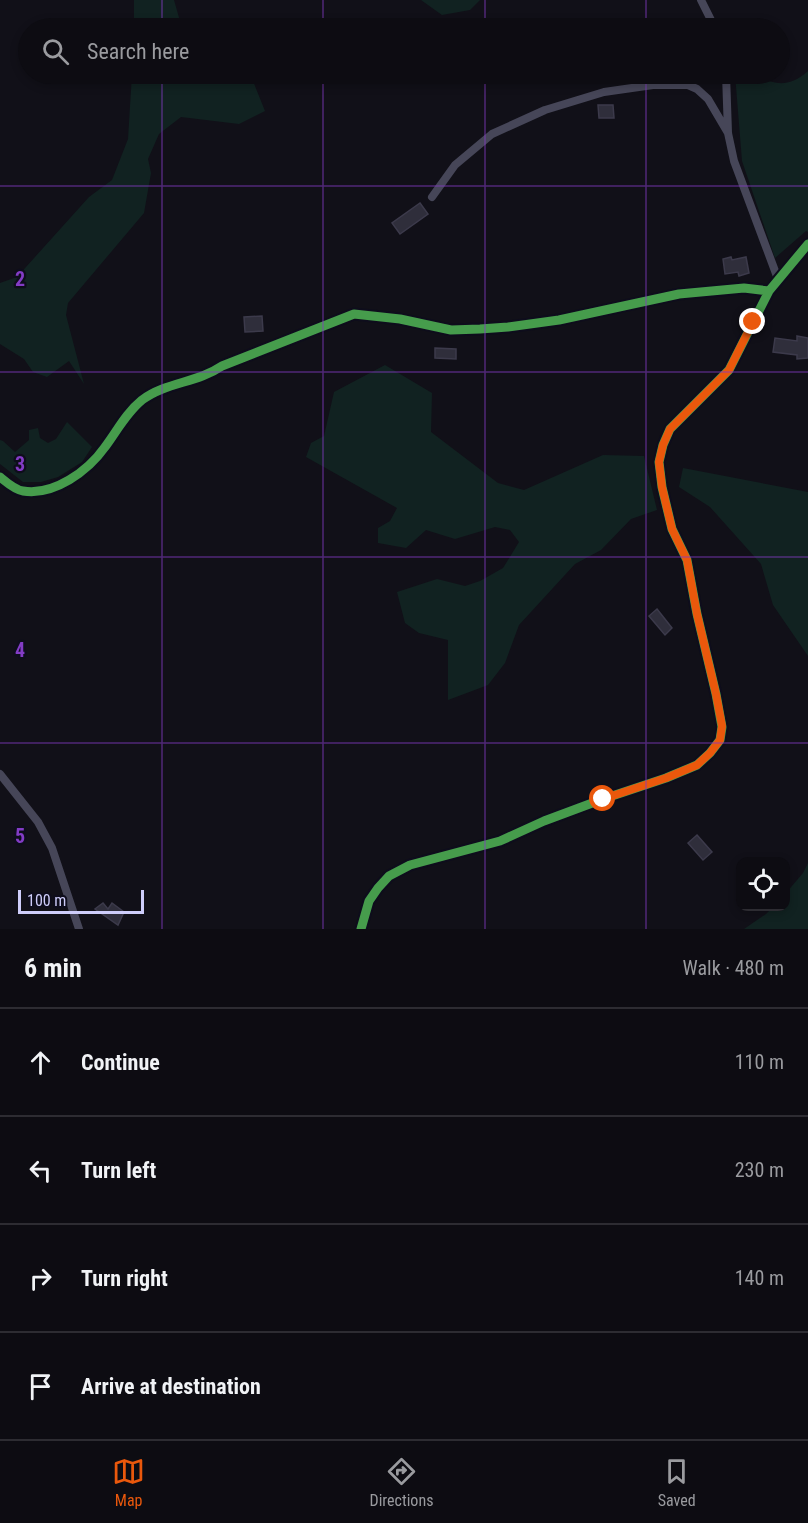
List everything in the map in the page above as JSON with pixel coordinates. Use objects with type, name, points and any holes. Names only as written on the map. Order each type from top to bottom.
[{"type":"street","points":[[701,0],[710,18]]},
{"type":"street","points":[[726,84],[728,133],[734,161],[778,279]]},
{"type":"street","points":[[432,197],[455,165],[492,134],[545,110],[604,92],[653,85],[688,85],[697,89],[708,99],[728,133]]},
{"type":"street","points":[[361,929],[369,902],[389,876],[410,865],[500,841],[544,821],[666,778],[697,765],[720,740],[722,726],[687,560],[672,529],[662,487],[659,462],[670,429],[729,370],[769,291],[808,244]]},
{"type":"street","points":[[0,477],[21,491],[42,491],[70,480],[104,449],[123,419],[141,401],[159,390],[208,375],[222,366],[354,314],[400,319],[451,330],[489,328],[559,320],[691,293],[744,288],[769,291]]},
{"type":"street","points":[[0,774],[38,822],[52,848],[79,929]]},
{"type":"shaded area","points":[[134,0],[174,0],[179,18],[134,18]]},
{"type":"shaded area","points":[[421,0],[480,0],[470,10],[442,15]]},
{"type":"shaded area","points":[[808,71],[808,232],[806,231],[775,258],[742,161],[736,84],[790,84],[790,81],[798,79]]},
{"type":"shaded area","points":[[131,84],[254,84],[265,111],[239,124],[181,117],[159,134],[148,159],[151,173],[144,213],[68,303],[66,315],[84,384],[69,361],[47,377],[33,372],[24,359],[0,344],[0,283],[17,277],[89,197],[112,180],[128,139]]},
{"type":"shaded area","points":[[385,365],[432,393],[431,432],[498,483],[524,490],[603,455],[644,456],[657,510],[631,519],[601,550],[575,564],[519,625],[505,663],[488,685],[448,700],[448,640],[419,633],[405,623],[397,592],[437,579],[465,586],[480,581],[503,568],[519,542],[510,530],[495,527],[455,539],[426,530],[406,548],[378,543],[378,528],[390,521],[397,508],[306,457],[311,443],[324,436],[334,392]]},
{"type":"shaded area","points":[[67,422],[92,447],[82,462],[58,477],[41,482],[23,482],[0,464],[0,440],[15,452],[29,440],[29,430],[38,428],[40,438],[48,443],[56,439]]},
{"type":"shaded area","points":[[683,468],[808,492],[808,656],[773,605],[761,564],[710,507],[679,487]]},
{"type":"shaded area","points":[[808,863],[808,929],[744,929],[769,911],[790,911],[790,888]]},
{"type":"building","points":[[598,105],[613,105],[614,118],[599,118]]},
{"type":"building","points":[[420,203],[428,214],[400,234],[392,223]]},
{"type":"building","points":[[731,257],[732,260],[746,257],[749,273],[739,276],[738,272],[725,274],[723,259]]},
{"type":"building","points":[[262,316],[263,331],[245,332],[244,317]]},
{"type":"building","points":[[797,336],[808,338],[808,358],[797,359],[797,355],[773,352],[775,338],[797,341]]},
{"type":"building","points":[[435,348],[456,349],[456,359],[435,358]]},
{"type":"building","points":[[657,609],[672,628],[665,635],[649,616]]},
{"type":"building","points":[[697,835],[712,852],[703,860],[688,843]]},
{"type":"building","points":[[103,903],[108,909],[112,903],[124,912],[118,925],[95,909]]},
{"type":"cycle path","points":[[361,929],[369,901],[389,876],[410,865],[500,841],[544,821],[666,778],[697,765],[720,740],[722,727],[716,694],[687,560],[672,529],[662,487],[659,462],[670,429],[729,370],[769,291],[808,244]]},
{"type":"cycle path","points":[[0,477],[23,491],[35,492],[58,486],[89,465],[131,411],[151,394],[202,376],[354,314],[400,319],[451,330],[480,329],[559,320],[679,294],[744,288],[769,291]]},
{"type":"route","points":[[603,799],[697,765],[720,740],[722,726],[687,560],[672,529],[662,487],[659,462],[670,429],[729,370],[753,322]]}]
